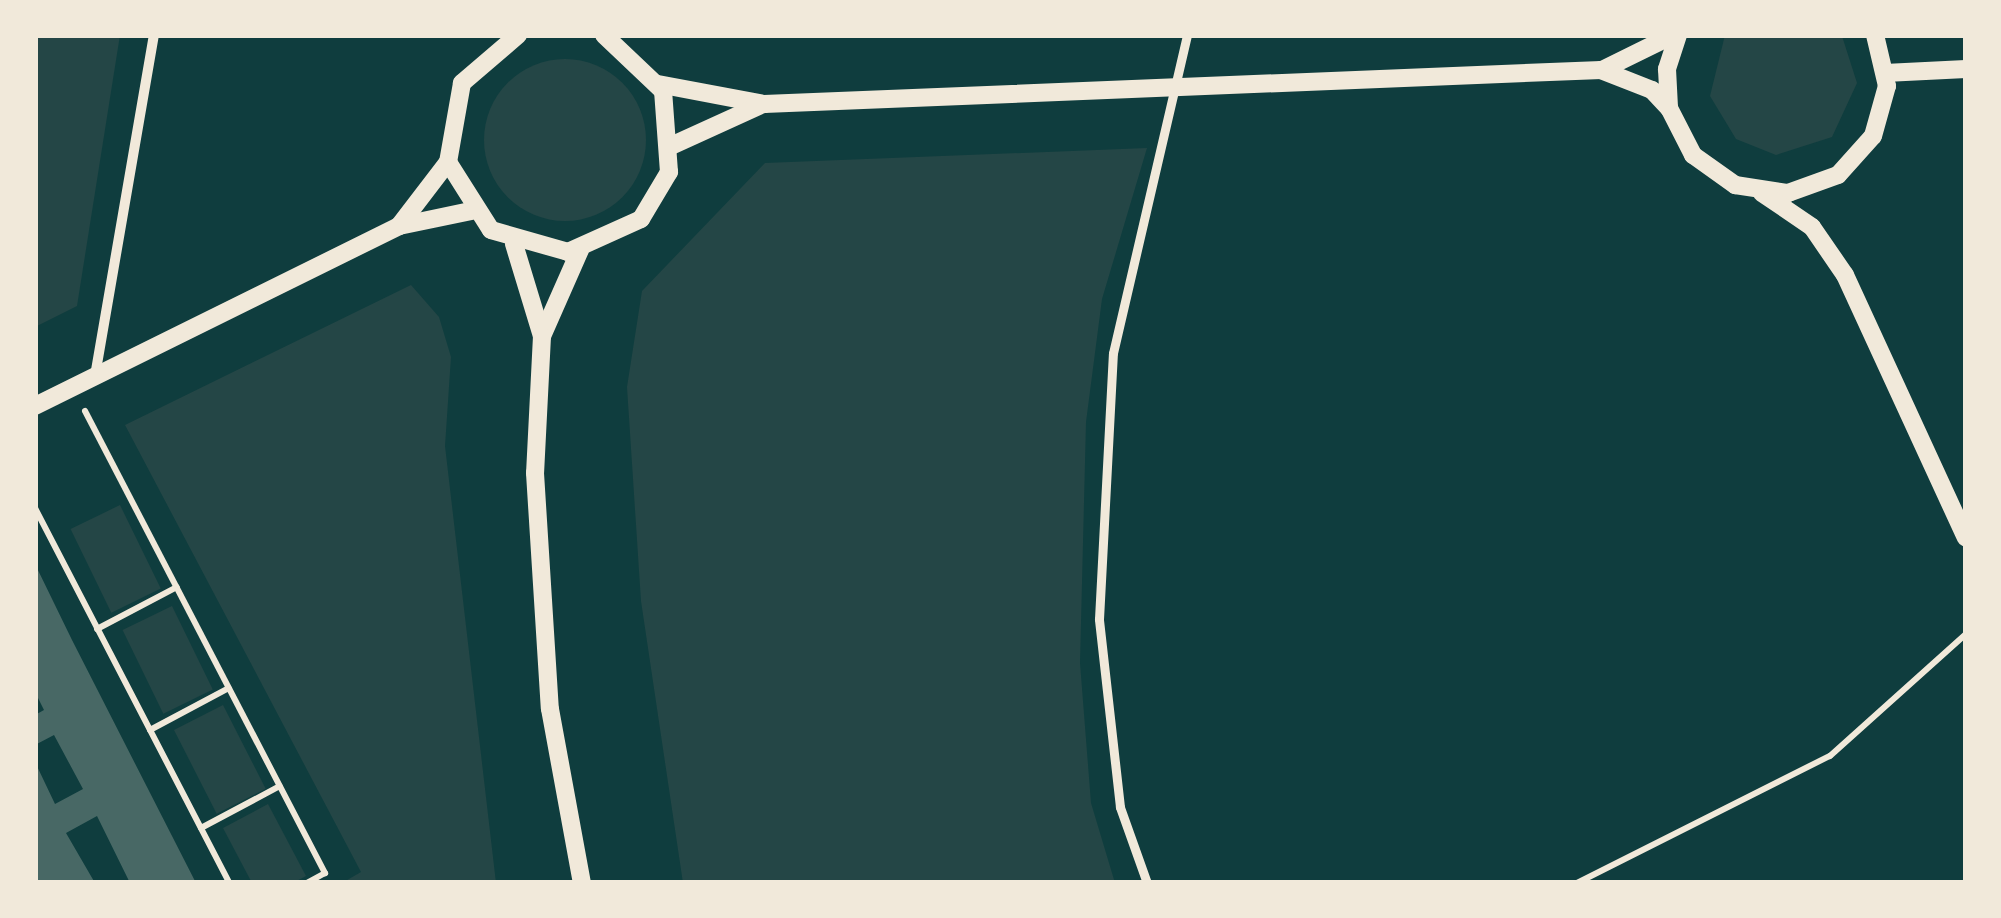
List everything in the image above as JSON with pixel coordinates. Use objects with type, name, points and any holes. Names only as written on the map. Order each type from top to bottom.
[{"type":"street","points":[[94,377],[154,35]]},
{"type":"street","points":[[399,226],[448,162],[462,82],[518,35]]},
{"type":"street","points":[[605,35],[658,84],[764,104],[1179,84],[1601,70],[1676,35]]},
{"type":"street","points":[[1147,883],[1120,806],[1099,618],[1113,352],[1179,84],[1187,35]]},
{"type":"street","points":[[1669,108],[1666,69],[1676,35]]},
{"type":"street","points":[[1761,192],[1813,187],[1858,158],[1883,112],[1885,73],[1876,35]]},
{"type":"street","points":[[1885,73],[1958,69]]},
{"type":"street","points":[[1601,70],[1652,90],[1669,108],[1693,155],[1761,192],[1812,227],[1845,274],[1966,538]]},
{"type":"street","points":[[448,162],[471,211],[514,244],[580,250],[641,219],[673,144],[658,84]]},
{"type":"street","points":[[673,144],[764,104]]},
{"type":"street","points":[[35,406],[399,226],[471,211]]},
{"type":"street","points":[[514,244],[542,336],[535,474],[550,709],[582,883]]},
{"type":"street","points":[[542,336],[580,250]]},
{"type":"path","points":[[73,388],[325,873],[306,883]]},
{"type":"path","points":[[35,508],[230,883]]},
{"type":"path","points":[[98,629],[177,587]]},
{"type":"path","points":[[1577,883],[1830,756],[1966,634]]},
{"type":"path","points":[[150,730],[229,688]]},
{"type":"path","points":[[201,828],[280,786]]},
{"type":"shaded area","points":[[35,35],[120,35],[77,306],[35,327]]},
{"type":"shaded area","points":[[1725,35],[1842,36],[1857,83],[1832,137],[1776,155],[1736,139],[1710,96]]},
{"type":"shaded area","points":[[565,59],[596,65],[622,83],[640,109],[646,140],[640,171],[622,197],[596,215],[565,221],[534,215],[508,197],[490,171],[484,140],[490,109],[508,83],[534,65]]},
{"type":"shaded area","points":[[1147,148],[1102,299],[1086,422],[1080,663],[1091,803],[1115,883],[683,883],[641,601],[627,387],[642,291],[765,163]]},
{"type":"shaded area","points":[[411,285],[439,317],[451,357],[445,446],[496,883],[342,883],[361,872],[125,425]]},
{"type":"shaded area","points":[[120,505],[161,589],[111,613],[71,529]]},
{"type":"shaded area","points":[[172,606],[213,690],[163,714],[123,630]]},
{"type":"shaded area","points":[[223,705],[266,789],[217,814],[174,730]]},
{"type":"shaded area","points":[[268,804],[306,876],[293,883],[252,883],[223,828]]},
{"type":"building","points":[[35,564],[196,883],[130,883],[97,816],[66,833],[95,883],[35,883],[35,762],[55,804],[83,789],[54,735],[35,745],[35,715],[44,710],[35,692]]}]
